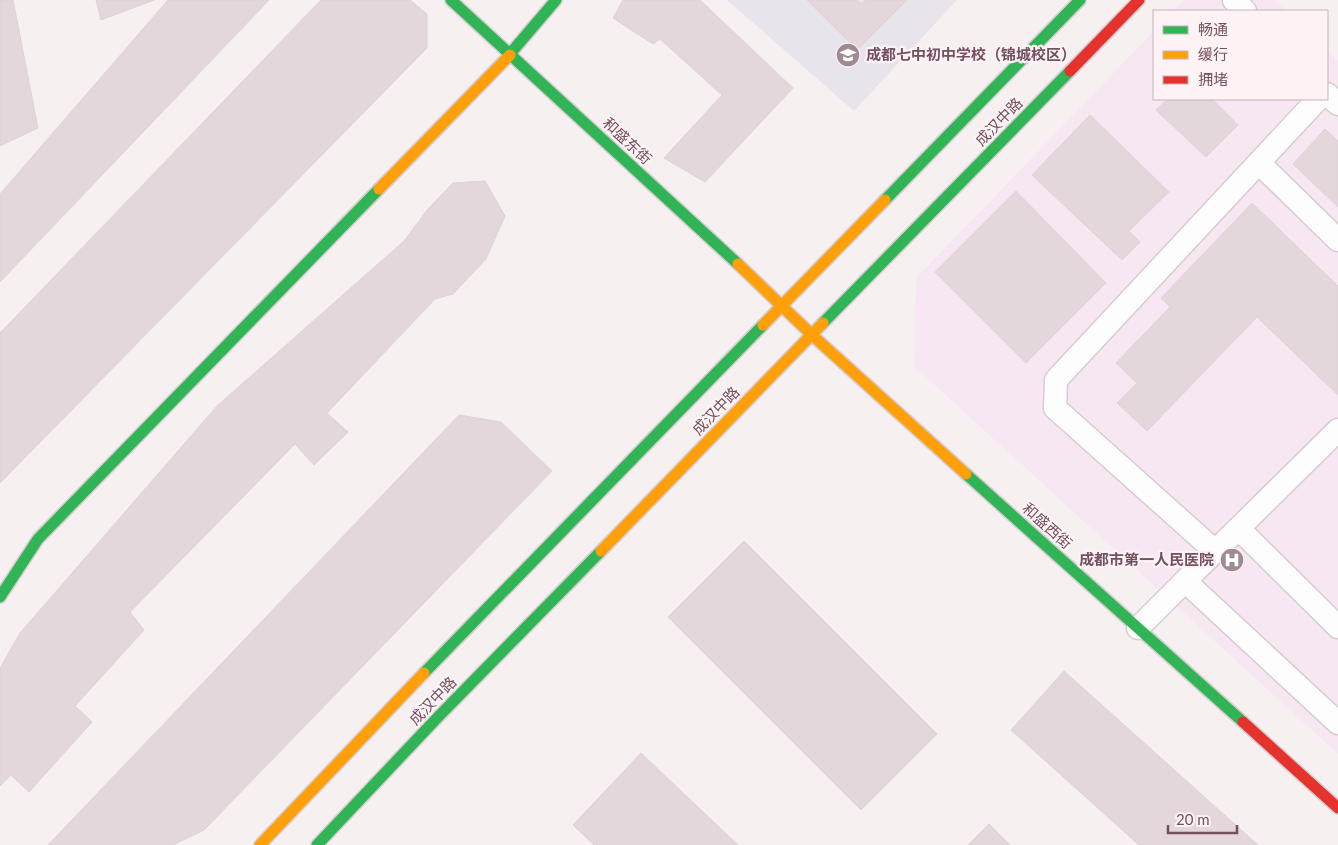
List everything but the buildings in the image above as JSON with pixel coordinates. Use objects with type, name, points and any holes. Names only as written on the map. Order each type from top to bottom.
[{"type":"main road","name":"和盛东街","points":[[451,0],[784,306]]},
{"type":"main road","points":[[0,597],[38,539],[510,54],[556,0]]},
{"type":"main road","name":"成汉中路","points":[[260,845],[416,681],[784,306],[1080,0]]},
{"type":"main road","name":"成汉中路","points":[[317,845],[438,717],[1139,0]]},
{"type":"main road","name":"和盛西街","points":[[784,306],[812,335],[1338,808]]},
{"type":"street","points":[[1234,0],[1244,10]]},
{"type":"street","points":[[1328,95],[1338,104]]},
{"type":"street","points":[[1215,551],[1056,408],[1056,380],[1317,100]]},
{"type":"street","points":[[1259,163],[1338,240]]},
{"type":"street","points":[[1138,628],[1338,430]]},
{"type":"street","points":[[1239,529],[1338,627]]},
{"type":"street","points":[[1185,581],[1338,723]]},
{"type":"shaded area","name":"成都七中初中学校（锦城校区）","points":[[727,0],[957,0],[854,111]]},
{"type":"shaded area","points":[[1184,0],[1275,0],[1285,10],[1174,10]]},
{"type":"shaded area","name":"成都市第一人民医院","points":[[1153,32],[1153,100],[1328,100],[1328,51],[1338,61],[1338,754],[914,366],[916,278]]},
{"type":"traffic: fast","points":[[451,0],[738,264]]},
{"type":"traffic: fast","points":[[510,54],[556,0]]},
{"type":"traffic: fast","points":[[885,200],[1080,0]]},
{"type":"traffic: fast","points":[[823,323],[1070,71]]},
{"type":"traffic: fast","points":[[0,597],[38,539],[379,189]]},
{"type":"traffic: fast","points":[[424,673],[763,325]]},
{"type":"traffic: fast","points":[[966,474],[1243,722]]},
{"type":"traffic: fast","points":[[317,845],[438,717],[601,551]]},
{"type":"traffic: slow","points":[[379,189],[510,55]]},
{"type":"traffic: slow","points":[[763,325],[885,200]]},
{"type":"traffic: slow","points":[[738,264],[812,335],[966,474]]},
{"type":"traffic: slow","points":[[601,551],[823,323]]},
{"type":"traffic: slow","points":[[260,845],[424,673]]},
{"type":"traffic: jam","points":[[1070,71],[1139,0]]},
{"type":"traffic: jam","points":[[1243,722],[1338,808]]},
{"type":"place","name":"成都七中初中学校（锦城校区）","points":[[848,55]]},
{"type":"place","name":"成都市第一人民医院","points":[[1232,560]]}]
